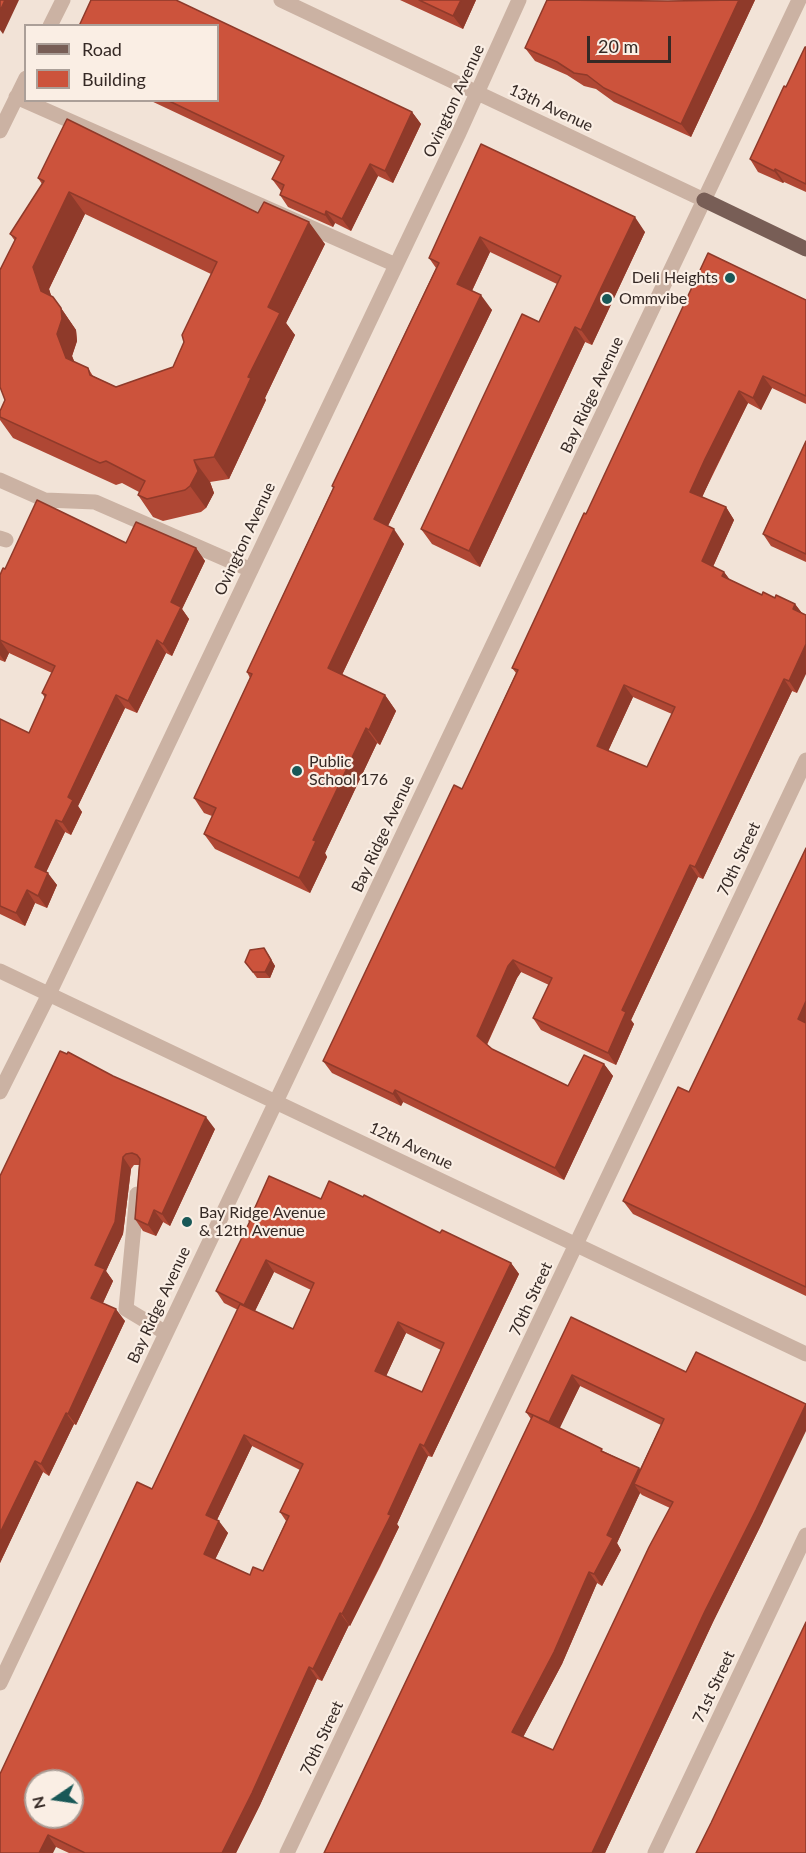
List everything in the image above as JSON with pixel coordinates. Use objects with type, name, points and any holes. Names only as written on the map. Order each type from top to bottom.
[{"type":"main road","name":"13th Avenue","points":[[704,200],[806,249]]},
{"type":"street","points":[[51,24],[63,0]]},
{"type":"street","name":"13th Avenue","points":[[281,0],[704,200]]},
{"type":"street","name":"Ovington Avenue","points":[[0,1092],[49,994],[478,93],[519,0]]},
{"type":"street","name":"Bay Ridge Avenue","points":[[0,1683],[799,0]]},
{"type":"street","points":[[0,131],[24,82]]},
{"type":"street","points":[[16,97],[24,101]]},
{"type":"street","points":[[27,102],[396,265]]},
{"type":"street","points":[[0,480],[45,500],[95,502],[251,570]]},
{"type":"street","name":"70th Street","points":[[287,1853],[806,760]]},
{"type":"street","name":"12th Avenue","points":[[0,971],[806,1354]]},
{"type":"street","points":[[138,1185],[126,1308],[166,1333]]},
{"type":"street","name":"71st Street","points":[[656,1853],[806,1536]]},
{"type":"building","points":[[0,0],[5,0],[0,11]]},
{"type":"building","points":[[91,0],[176,0],[412,112],[385,171],[370,164],[342,219],[326,211],[325,215],[280,195],[284,185],[272,179],[284,156],[171,102],[219,102],[219,24],[80,24]]},
{"type":"building","points":[[419,0],[461,0],[453,16]]},
{"type":"building","points":[[547,0],[739,0],[681,124],[604,88],[587,75],[574,73],[557,62],[525,48]]},
{"type":"building","points":[[806,47],[806,184],[750,159]]},
{"type":"building","points":[[67,119],[258,213],[264,202],[309,222],[268,307],[280,313],[248,377],[251,378],[214,457],[194,460],[198,471],[190,486],[185,490],[147,499],[138,495],[145,481],[106,461],[100,463],[0,417],[5,400],[0,387],[0,270],[16,238],[10,234],[44,181],[38,178]],"holes":[[[69,192],[217,262],[182,335],[184,342],[173,367],[116,387],[90,375],[88,368],[66,358],[57,334],[62,319],[61,308],[53,297],[41,291],[33,267]]]},
{"type":"building","points":[[481,144],[635,217],[581,330],[575,327],[469,551],[421,529],[522,314],[539,322],[561,276],[480,237],[457,284],[481,295],[374,519],[394,529],[328,668],[385,695],[369,730],[366,728],[313,840],[316,841],[299,878],[204,834],[216,808],[194,798],[252,674],[247,672],[334,487],[332,486],[439,263],[429,258]]},
{"type":"building","points":[[708,253],[806,300],[806,396],[763,376],[753,398],[739,391],[690,492],[726,507],[702,561],[724,572],[722,576],[762,595],[763,592],[775,598],[776,595],[795,604],[793,609],[806,615],[806,644],[789,681],[784,679],[695,867],[690,865],[622,1010],[626,1012],[608,1053],[533,1018],[552,978],[513,960],[508,966],[477,1036],[492,1049],[568,1086],[584,1055],[604,1064],[555,1168],[395,1090],[393,1094],[323,1061],[454,785],[462,789],[518,670],[512,668],[584,513],[586,514]],"holes":[[[624,685],[675,707],[647,767],[597,746]]]},
{"type":"building","points":[[806,441],[806,554],[763,534]]},
{"type":"building","points":[[37,500],[126,543],[136,522],[196,548],[171,602],[181,607],[163,644],[157,640],[128,701],[116,695],[68,797],[73,800],[62,822],[56,820],[35,867],[48,873],[38,896],[27,890],[16,913],[0,906],[0,719],[29,733],[46,695],[42,693],[55,666],[0,640],[0,575],[3,568],[5,569]]},
{"type":"building","points":[[806,848],[806,1001],[798,1019],[806,1023],[806,1287],[623,1201],[678,1087],[689,1092]]},
{"type":"building","points":[[264,948],[271,960],[265,972],[253,972],[245,962],[250,950]]},
{"type":"building","points":[[60,1051],[67,1054],[68,1052],[113,1076],[206,1117],[162,1214],[154,1210],[148,1225],[135,1219],[140,1159],[132,1153],[123,1157],[115,1222],[95,1265],[105,1269],[91,1298],[116,1309],[68,1414],[66,1413],[41,1464],[35,1461],[0,1533],[0,1176]]},
{"type":"building","points":[[269,1176],[321,1199],[329,1181],[363,1197],[364,1195],[440,1233],[442,1230],[511,1263],[424,1446],[420,1444],[388,1514],[391,1515],[342,1614],[340,1613],[313,1669],[309,1667],[222,1853],[85,1853],[48,1835],[39,1853],[0,1853],[0,1774],[137,1482],[152,1489],[240,1304],[293,1329],[314,1283],[266,1260],[244,1305],[216,1291]],"holes":[[[398,1322],[444,1343],[422,1392],[375,1371]],[[244,1435],[303,1464],[280,1512],[289,1516],[263,1571],[253,1567],[250,1575],[204,1554],[219,1521],[206,1515]]]},
{"type":"building","points":[[571,1317],[686,1372],[696,1352],[806,1404],[705,1611],[592,1853],[324,1853],[533,1415],[526,1412]],"holes":[[[572,1375],[664,1419],[634,1484],[673,1502],[649,1547],[553,1750],[512,1732],[554,1652],[589,1572],[594,1574],[613,1538],[607,1535],[639,1468],[601,1451],[602,1449],[534,1415],[549,1422]]]},
{"type":"building","points":[[806,1622],[806,1853],[696,1853],[711,1823]]},
{"type":"place","name":"Deli Heights","points":[[730,278]]},
{"type":"place","name":"Ommvibe","points":[[607,299]]},
{"type":"place","name":"Public School 176","points":[[297,771]]},
{"type":"place","name":"Bay Ridge Avenue & 12th Avenue","points":[[187,1222]]}]
